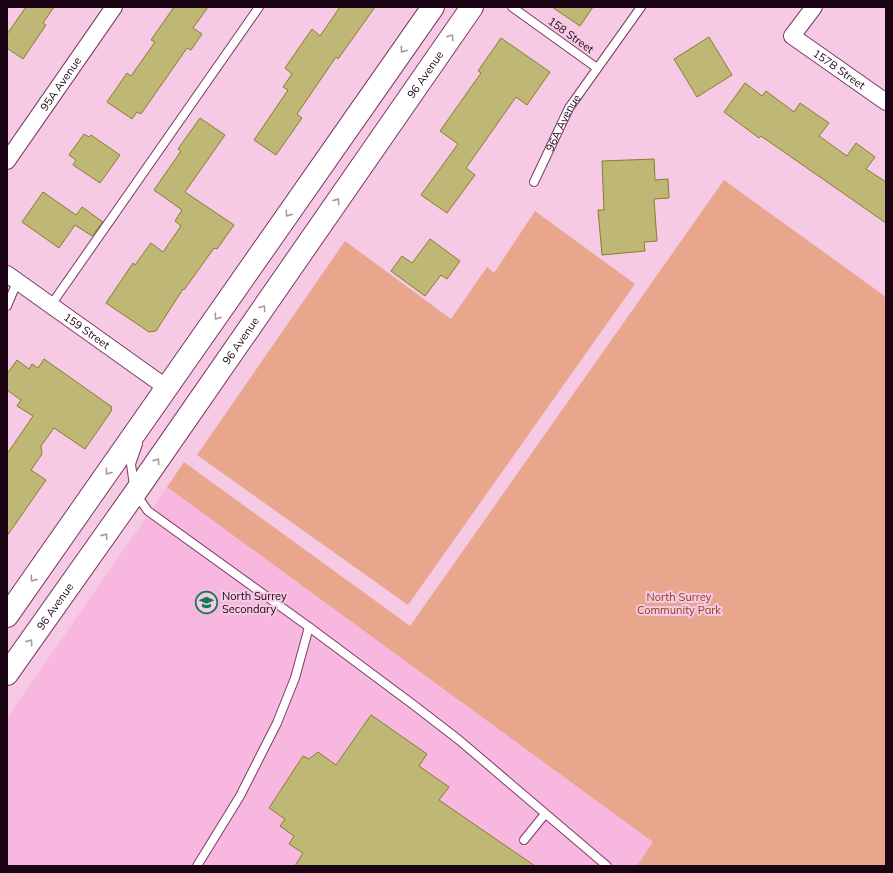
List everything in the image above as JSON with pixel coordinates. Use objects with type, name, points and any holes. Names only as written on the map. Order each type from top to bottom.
[{"type":"main road","points":[[7,616],[433,7]]},
{"type":"main road","name":"96 Avenue","points":[[7,674],[135,493],[472,7]]},
{"type":"street","name":"95A Avenue","points":[[7,161],[114,7]]},
{"type":"street","name":"157B Street","points":[[814,7],[792,36],[886,102]]},
{"type":"street","name":"159 Street","points":[[12,278],[167,388]]},
{"type":"lane","points":[[51,305],[259,7]]},
{"type":"lane","name":"158 Street","points":[[512,7],[597,68]]},
{"type":"lane","name":"96A Avenue","points":[[534,182],[569,108],[642,7]]},
{"type":"lane","points":[[7,306],[12,278]]},
{"type":"lane","points":[[146,417],[131,464],[135,493],[148,511],[309,627],[459,740],[607,866]]},
{"type":"lane","points":[[197,866],[240,796],[277,723],[295,678],[309,627]]},
{"type":"lane","points":[[524,840],[545,814]]},
{"type":"shaded area","name":"North Surrey Secondary","points":[[167,487],[654,842],[637,866],[7,866],[7,718]]},
{"type":"green space","name":"North Surrey Community Park","points":[[724,180],[886,297],[886,866],[637,866],[653,842],[167,487],[184,462],[410,626]]},
{"type":"green space","points":[[535,211],[635,284],[408,605],[197,455],[345,241],[451,319],[487,267],[494,273]]},
{"type":"building","points":[[26,7],[54,7],[43,23],[46,25],[23,59],[7,48],[7,34]]},
{"type":"building","points":[[174,7],[208,7],[193,28],[202,34],[191,50],[187,48],[141,114],[137,112],[132,119],[107,102],[127,73],[131,76],[155,42],[151,40]]},
{"type":"building","points":[[340,7],[375,7],[338,59],[336,57],[297,114],[302,118],[276,155],[254,140],[288,90],[283,87],[292,74],[285,68],[312,29],[320,36]]},
{"type":"building","points":[[552,7],[593,7],[580,26]]},
{"type":"building","points":[[709,37],[732,75],[697,97],[674,59]]},
{"type":"building","points":[[501,38],[550,72],[527,105],[516,97],[466,168],[475,175],[447,213],[421,195],[458,144],[440,131],[481,73],[478,71]]},
{"type":"building","points":[[745,83],[762,96],[766,91],[794,112],[800,103],[829,123],[819,136],[847,156],[856,143],[875,157],[866,169],[886,182],[886,223],[761,136],[759,138],[724,112]]},
{"type":"building","points":[[200,118],[225,135],[185,192],[234,225],[217,249],[214,248],[184,290],[183,289],[156,331],[149,332],[106,303],[133,263],[135,265],[151,243],[163,252],[181,226],[175,221],[182,210],[154,190],[181,151],[178,149]]},
{"type":"building","points":[[84,134],[89,137],[91,135],[120,155],[100,183],[73,165],[76,160],[69,155]]},
{"type":"building","points":[[654,159],[655,180],[668,179],[669,198],[654,199],[657,241],[644,242],[645,251],[602,255],[598,210],[604,210],[602,161]]},
{"type":"building","points":[[43,192],[76,215],[82,207],[103,222],[92,236],[75,225],[59,248],[22,222]]},
{"type":"building","points":[[430,239],[460,261],[447,279],[441,275],[425,296],[391,271],[402,256],[412,263]]},
{"type":"building","points":[[44,359],[112,407],[112,410],[85,449],[54,428],[41,446],[42,454],[31,470],[46,480],[7,536],[7,454],[33,416],[17,406],[21,400],[7,390],[7,374],[17,360],[29,369],[32,364],[38,368]]},
{"type":"building","points":[[371,715],[427,754],[419,766],[449,787],[439,800],[535,866],[295,866],[303,853],[289,844],[294,836],[280,826],[285,819],[269,808],[303,756],[309,759],[318,752],[336,765]]},
{"type":"place","name":"North Surrey Secondary","points":[[206,602]]}]
